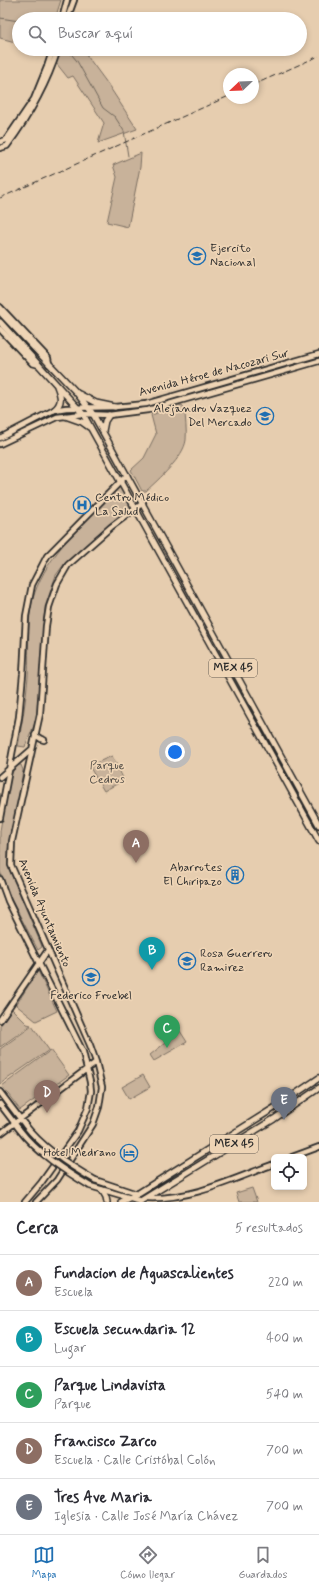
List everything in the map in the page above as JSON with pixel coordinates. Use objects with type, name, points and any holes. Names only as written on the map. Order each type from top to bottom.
[{"type":"main road","points":[[64,12],[67,0]]},
{"type":"main road","points":[[70,12],[74,0]]},
{"type":"main road","points":[[0,142],[6,140],[34,99],[49,69],[52,56]]},
{"type":"main road","points":[[0,148],[7,146],[36,101],[55,56]]},
{"type":"main road","points":[[0,307],[48,358],[48,363]]},
{"type":"main road","name":"MEX 45","points":[[0,312],[76,392],[103,430],[319,825]]},
{"type":"main road","name":"MEX 45","points":[[0,322],[79,407],[319,841]]},
{"type":"main road","points":[[0,329],[32,363],[37,363]]},
{"type":"main road","name":"Avenida Héroe de Nacozari Sur","points":[[0,438],[54,410],[79,407],[115,407],[152,402],[319,354]]},
{"type":"main road","name":"Avenida Héroe de Nacozari Sur","points":[[0,444],[57,417],[83,414],[109,416],[148,410],[319,360]]},
{"type":"main road","points":[[54,410],[59,406],[61,401],[55,382]]},
{"type":"main road","points":[[76,392],[96,403],[115,407]]},
{"type":"main road","points":[[65,416],[82,422],[92,430]]},
{"type":"main road","points":[[103,430],[104,421],[109,416]]},
{"type":"main road","points":[[0,818],[19,717],[26,616],[32,585],[47,556],[127,475]]},
{"type":"main road","name":"Avenida Ayuntamiento","points":[[36,1202],[57,1180],[93,1124],[99,1107],[102,1087],[96,1062],[11,865],[12,841],[40,714],[46,626],[49,607],[57,584],[68,565],[111,527],[143,503]]},
{"type":"main road","points":[[35,734],[40,739],[44,740]]},
{"type":"main road","points":[[0,777],[31,750]]},
{"type":"main road","name":"Avenida Ayuntamiento","points":[[0,879],[8,901],[40,962],[83,1052],[88,1068],[91,1091],[88,1108],[78,1131],[41,1183],[25,1202]]},
{"type":"main road","points":[[0,1020],[48,950]]},
{"type":"main road","points":[[0,1134],[96,1062]]},
{"type":"main road","name":"MEX 45","points":[[121,1202],[137,1194],[279,1105],[319,1078]]},
{"type":"main road","name":"MEX 45","points":[[140,1201],[274,1119],[319,1088]]},
{"type":"main road","points":[[0,1092],[35,1138],[81,1172],[95,1180],[137,1194],[152,1202]]},
{"type":"main road","points":[[0,1104],[30,1142],[77,1178],[90,1186],[140,1201]]},
{"type":"main road","points":[[300,1154],[319,1147]]},
{"type":"main road","points":[[147,1198],[160,1199],[202,1191],[271,1165]]},
{"type":"main road","points":[[102,1190],[106,1197],[106,1202]]},
{"type":"green space","points":[[0,0],[61,0],[57,12],[12,12],[12,41],[0,38]]},
{"type":"green space","points":[[51,56],[87,56],[137,129],[98,143],[104,123],[73,76],[68,78]]},
{"type":"green space","points":[[141,153],[140,167],[128,227],[107,222],[117,177],[113,165]]},
{"type":"green space","points":[[182,405],[185,409],[186,440],[181,454],[163,475],[146,491],[142,491],[131,470],[144,458],[156,434],[151,415]]},
{"type":"green space","points":[[119,485],[130,506],[65,563],[56,575],[45,607],[40,703],[37,718],[25,747],[18,746],[28,677],[29,620],[33,598],[37,587],[44,573],[63,545]]},
{"type":"green space","name":"Parque Cedros","points":[[112,756],[124,780],[104,791],[89,766]]},
{"type":"green space","points":[[18,765],[21,765],[23,770],[16,814],[8,849],[8,867],[41,944],[42,947],[38,950],[10,897],[0,871],[0,831],[9,778]]},
{"type":"green space","points":[[38,971],[57,1011],[36,1021],[16,1005]]},
{"type":"green space","points":[[12,1009],[27,1024],[31,1025],[0,1047],[0,1026]]},
{"type":"green space","points":[[32,1026],[49,1050],[0,1084],[0,1049]]},
{"type":"green space","points":[[180,1031],[187,1042],[154,1061],[150,1055]]},
{"type":"green space","points":[[51,1050],[69,1075],[20,1110],[2,1086]]},
{"type":"green space","points":[[143,1075],[150,1087],[129,1099],[122,1087]]},
{"type":"green space","points":[[252,1188],[257,1202],[239,1202],[236,1193]]},
{"type":"waterway","points":[[0,18],[12,20]]},
{"type":"waterway","points":[[73,56],[103,108],[115,117],[124,131],[128,156]]},
{"type":"railway","points":[[259,82],[319,56]]},
{"type":"railway","points":[[0,198],[223,99]]},
{"type":"place","name":"Ejercito Nacional","points":[[197,256]]},
{"type":"place","name":"Alejandro Vazquez Del Mercado","points":[[265,416]]},
{"type":"place","name":"Centro Médico La Salud","points":[[82,505]]},
{"type":"place","name":"Fundacion de Aguascalientes","points":[[136,863]]},
{"type":"place","name":"Abarrotes El Chiripazo","points":[[235,875]]},
{"type":"place","name":"Rosa Guerrero Ramirez","points":[[187,961]]},
{"type":"place","name":"Escuela secundaria 12","points":[[152,970]]},
{"type":"place","name":"Federico Froebel","points":[[91,977]]},
{"type":"place","name":"Parque Lindavista","points":[[167,1048]]},
{"type":"place","name":"Francisco Zarco","points":[[47,1113]]},
{"type":"place","name":"Tres Ave Maria","points":[[284,1120]]},
{"type":"place","name":"Hotel Medrano","points":[[129,1153]]}]
